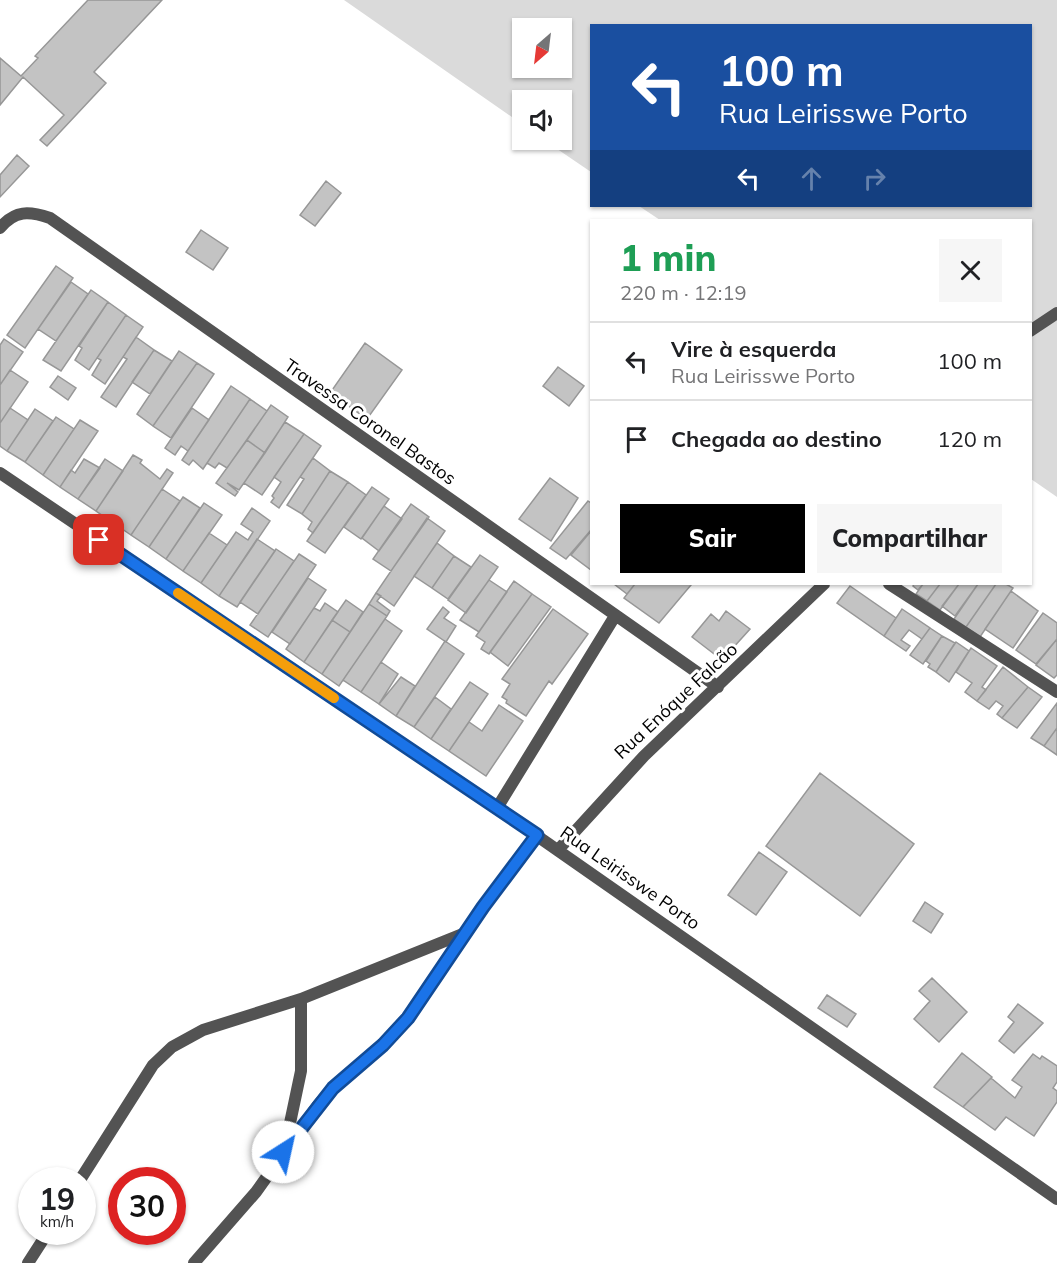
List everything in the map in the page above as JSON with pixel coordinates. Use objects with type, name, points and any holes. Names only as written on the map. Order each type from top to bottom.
[{"type":"street","name":"Travessa Coronel Bastos","points":[[0,228],[18,213],[32,212],[50,218],[718,687]]},
{"type":"street","points":[[1032,330],[1057,313]]},
{"type":"street","name":"Rua Leirisswe Porto","points":[[0,473],[537,835],[1057,1198]]},
{"type":"street","name":"Rua Enóque Falcão","points":[[558,850],[629,771],[823,585]]},
{"type":"street","points":[[891,585],[1057,692]]},
{"type":"street","points":[[497,808],[615,616]]},
{"type":"street","points":[[194,1263],[256,1191],[333,1088],[383,1045],[408,1018],[465,933],[537,835]]},
{"type":"street","points":[[88,1167],[153,1065],[172,1047],[203,1030],[301,999],[465,933]]},
{"type":"street","points":[[283,1152],[301,1071],[301,999]]},
{"type":"street","points":[[28,1263],[40,1245]]},
{"type":"shaded area","points":[[344,0],[1057,0],[1057,497],[1032,480],[1032,219],[658,219],[640,207],[1032,207],[1032,24],[590,24],[590,171],[559,150],[572,150],[572,90],[512,90],[512,117]]},
{"type":"building","points":[[88,0],[162,0],[94,72],[106,83],[47,146],[40,140],[64,115],[23,77],[0,105],[0,58],[21,76],[38,58],[35,56]]},
{"type":"building","points":[[17,155],[29,166],[0,197],[0,175]]},
{"type":"building","points":[[326,181],[341,193],[315,226],[300,215]]},
{"type":"building","points":[[201,230],[228,248],[213,270],[186,252]]},
{"type":"building","points":[[56,266],[73,278],[25,348],[7,335]]},
{"type":"building","points":[[71,282],[88,294],[56,341],[38,329]]},
{"type":"building","points":[[91,290],[108,302],[61,371],[43,360]]},
{"type":"building","points":[[108,302],[126,315],[89,370],[75,360],[82,348],[79,346]]},
{"type":"building","points":[[126,315],[143,327],[105,384],[92,375],[101,360],[97,358]]},
{"type":"building","points":[[136,337],[154,350],[116,407],[101,397],[127,359],[123,357]]},
{"type":"building","points":[[4,339],[23,352],[0,385],[0,345]]},
{"type":"building","points":[[365,343],[402,370],[367,419],[330,393]]},
{"type":"building","points":[[154,350],[172,361],[150,394],[132,382]]},
{"type":"building","points":[[179,351],[197,363],[153,426],[137,414]]},
{"type":"building","points":[[197,363],[214,374],[171,438],[153,426]]},
{"type":"building","points":[[558,367],[584,386],[569,406],[543,386]]},
{"type":"building","points":[[10,370],[28,382],[0,423],[0,385]]},
{"type":"building","points":[[58,376],[76,388],[68,400],[50,387]]},
{"type":"building","points":[[231,386],[250,399],[203,469],[193,460],[189,465],[182,460]]},
{"type":"building","points":[[250,399],[267,411],[227,468],[219,463],[215,468],[207,463]]},
{"type":"building","points":[[271,405],[288,417],[265,453],[247,440]]},
{"type":"building","points":[[10,408],[28,420],[7,451],[0,446],[0,423]]},
{"type":"building","points":[[192,408],[209,420],[188,451],[181,446],[175,455],[165,448]]},
{"type":"building","points":[[35,409],[53,421],[25,462],[7,451]]},
{"type":"building","points":[[56,417],[74,429],[43,475],[25,462]]},
{"type":"building","points":[[80,420],[98,431],[60,487],[43,475]]},
{"type":"building","points":[[285,422],[304,434],[262,495],[244,483]]},
{"type":"building","points":[[304,434],[321,446],[279,508],[271,502],[281,482],[274,477]]},
{"type":"building","points":[[247,440],[265,453],[239,490],[227,483],[238,492],[235,496],[216,483]]},
{"type":"building","points":[[133,455],[142,460],[140,463],[160,479],[167,469],[173,473],[131,535],[96,511]]},
{"type":"building","points":[[313,458],[330,471],[302,514],[287,505],[304,479],[300,477]]},
{"type":"building","points":[[84,459],[100,468],[78,499],[60,487],[71,470],[75,473]]},
{"type":"building","points":[[105,459],[123,471],[96,511],[78,499]]},
{"type":"building","points":[[330,471],[348,482],[313,533],[308,529],[312,522],[302,514]]},
{"type":"building","points":[[550,478],[578,498],[551,541],[519,519]]},
{"type":"building","points":[[348,482],[366,495],[325,553],[307,541]]},
{"type":"building","points":[[372,487],[389,499],[361,539],[344,527]]},
{"type":"building","points":[[162,489],[180,501],[149,547],[131,535]]},
{"type":"building","points":[[183,497],[200,508],[166,559],[149,547]]},
{"type":"building","points":[[588,501],[590,502],[590,531],[566,559],[550,548]]},
{"type":"building","points":[[204,503],[222,515],[183,571],[166,559]]},
{"type":"building","points":[[411,504],[429,517],[391,571],[373,559]]},
{"type":"building","points":[[384,506],[402,519],[379,551],[362,538]]},
{"type":"building","points":[[252,508],[270,521],[219,596],[201,583],[236,532],[248,540],[253,532],[241,524]]},
{"type":"building","points":[[427,518],[445,531],[394,606],[376,593]]},
{"type":"building","points":[[590,532],[590,569],[571,555]]},
{"type":"building","points":[[209,533],[227,545],[201,583],[183,571]]},
{"type":"building","points":[[257,539],[275,551],[237,607],[219,596]]},
{"type":"building","points":[[437,543],[454,556],[432,588],[414,576]]},
{"type":"building","points":[[276,549],[294,561],[258,614],[240,602]]},
{"type":"building","points":[[299,554],[316,565],[268,637],[250,625]]},
{"type":"building","points":[[480,555],[498,567],[466,613],[448,600]]},
{"type":"building","points":[[454,556],[471,567],[448,599],[432,588]]},
{"type":"building","points":[[308,578],[326,590],[290,644],[272,632]]},
{"type":"building","points":[[489,580],[507,592],[479,632],[460,620]]},
{"type":"building","points":[[514,581],[532,594],[489,654],[481,649],[485,642],[476,636]]},
{"type":"building","points":[[615,585],[634,585],[627,594]]},
{"type":"building","points":[[634,585],[691,585],[659,623],[624,598]]},
{"type":"building","points":[[914,585],[922,585],[918,590]]},
{"type":"building","points":[[922,585],[939,585],[927,601],[916,594]]},
{"type":"building","points":[[939,585],[958,585],[940,610],[927,601]]},
{"type":"building","points":[[958,585],[977,585],[955,616],[942,606]]},
{"type":"building","points":[[977,585],[995,585],[966,627],[954,619]]},
{"type":"building","points":[[995,585],[1008,585],[1013,588],[980,637],[966,627]]},
{"type":"building","points":[[850,586],[896,618],[884,636],[837,603]]},
{"type":"building","points":[[1011,591],[1038,611],[1013,648],[985,629]]},
{"type":"building","points":[[376,593],[381,596],[377,601],[390,611],[387,616],[369,604]]},
{"type":"building","points":[[532,594],[551,607],[508,666],[490,652]]},
{"type":"building","points":[[346,600],[363,612],[350,632],[332,620]]},
{"type":"building","points":[[325,603],[338,612],[304,662],[286,649],[314,608],[320,611]]},
{"type":"building","points":[[369,604],[387,616],[339,686],[322,674]]},
{"type":"building","points":[[443,607],[449,612],[444,618],[456,626],[446,642],[427,629]]},
{"type":"building","points":[[553,609],[588,634],[552,684],[549,681],[526,716],[506,703],[507,700],[502,697],[510,684],[502,679]]},
{"type":"building","points":[[902,609],[930,628],[922,639],[909,630],[901,640],[910,646],[906,651],[884,636]]},
{"type":"building","points":[[726,611],[750,629],[722,660],[692,637],[711,614],[719,621]]},
{"type":"building","points":[[1043,613],[1057,623],[1057,639],[1036,664],[1016,650]]},
{"type":"building","points":[[385,619],[402,631],[361,692],[343,680]]},
{"type":"building","points":[[332,620],[350,632],[322,674],[304,662]]},
{"type":"building","points":[[930,628],[942,636],[923,664],[910,655]]},
{"type":"building","points":[[942,636],[955,643],[936,672],[928,667],[930,664],[926,661]]},
{"type":"building","points":[[1057,639],[1057,675],[1054,678],[1036,665]]},
{"type":"building","points":[[445,641],[464,654],[414,727],[396,716]]},
{"type":"building","points":[[956,642],[969,651],[949,682],[936,672]]},
{"type":"building","points":[[971,648],[997,666],[982,687],[986,690],[977,701],[965,692],[972,683],[956,672]]},
{"type":"building","points":[[381,662],[398,674],[379,704],[361,692]]},
{"type":"building","points":[[1003,667],[1028,687],[1002,718],[997,714],[1003,706],[996,701],[989,709],[977,701]]},
{"type":"building","points":[[401,677],[415,686],[396,716],[379,704]]},
{"type":"building","points":[[470,682],[488,694],[449,751],[431,739]]},
{"type":"building","points":[[1028,687],[1042,697],[1017,728],[1002,718]]},
{"type":"building","points":[[435,697],[451,709],[431,739],[414,727]]},
{"type":"building","points":[[1057,703],[1057,728],[1044,746],[1031,738]]},
{"type":"building","points":[[499,705],[523,721],[486,776],[449,751],[469,722],[482,731]]},
{"type":"building","points":[[1057,728],[1057,755],[1044,746]]},
{"type":"building","points":[[820,773],[914,844],[860,916],[766,846]]},
{"type":"building","points":[[759,852],[787,872],[756,915],[728,895]]},
{"type":"building","points":[[925,902],[943,914],[931,933],[913,921]]},
{"type":"building","points":[[932,978],[967,1012],[939,1042],[914,1019],[930,1001],[919,991]]},
{"type":"building","points":[[827,995],[856,1014],[847,1027],[818,1008]]},
{"type":"building","points":[[1018,1004],[1043,1023],[1014,1053],[999,1041],[1014,1022],[1008,1017]]},
{"type":"building","points":[[962,1053],[992,1077],[963,1107],[934,1087]]},
{"type":"building","points":[[1033,1054],[1040,1059],[1042,1056],[1057,1066],[1057,1082],[1053,1088],[1057,1091],[1057,1102],[1034,1136],[1006,1117],[995,1130],[963,1107],[991,1078],[1015,1098],[1022,1087],[1012,1080]]},
{"type":"slow traffic","points":[[178,593],[334,698]]},
{"type":"route","points":[[99,540],[537,835],[483,907],[408,1018],[383,1045],[333,1088],[302,1124],[283,1152]]}]
